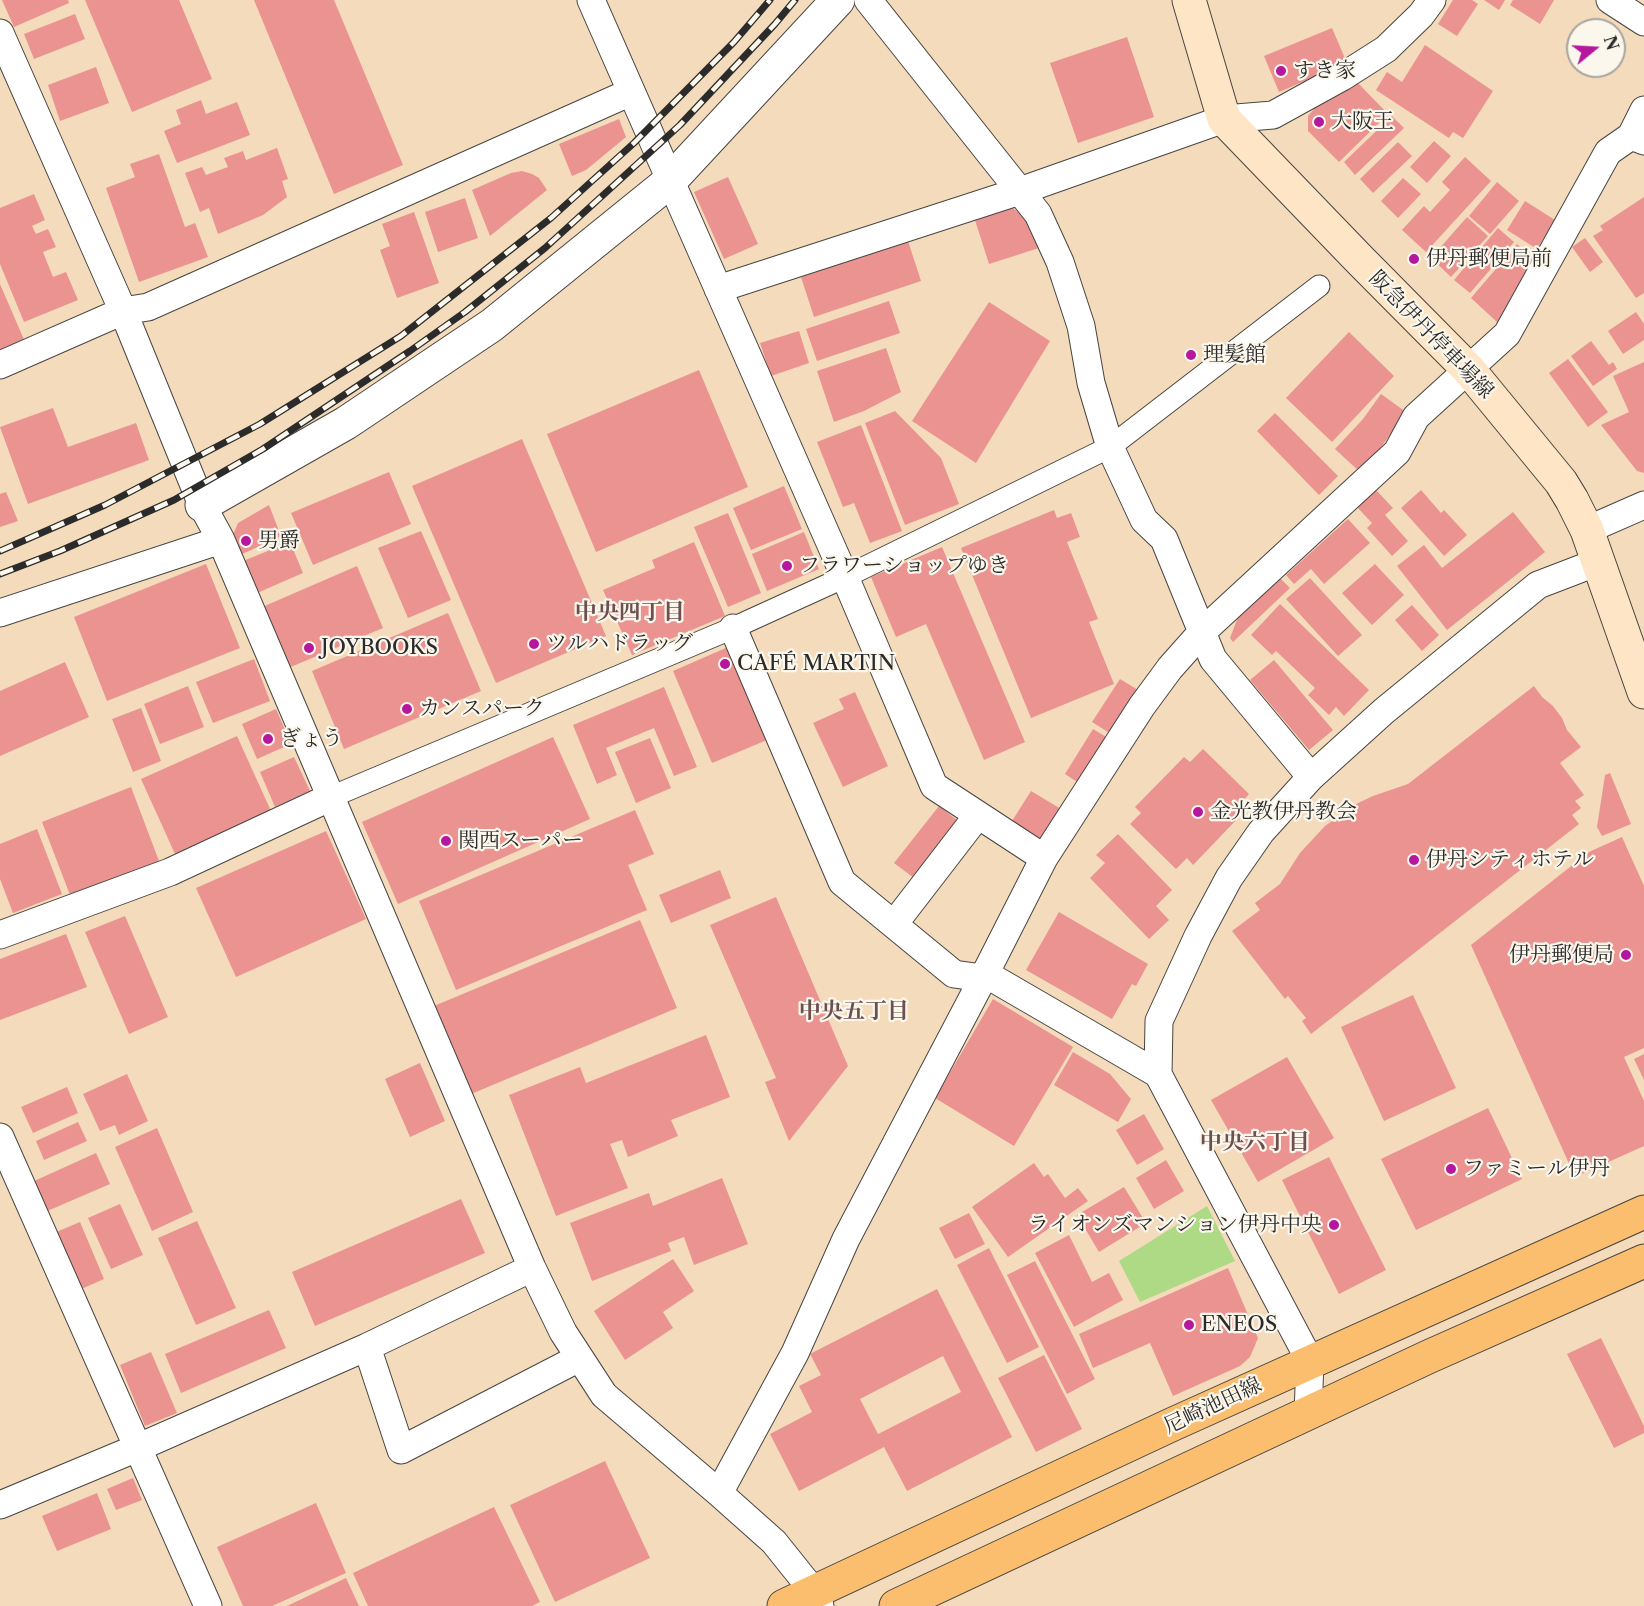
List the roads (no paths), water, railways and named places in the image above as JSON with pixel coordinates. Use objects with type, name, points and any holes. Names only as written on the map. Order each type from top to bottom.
[{"type":"main road","name":"阪急伊丹停車場線","points":[[1189,0],[1224,119],[1469,370],[1561,482],[1587,530],[1644,692]]},
{"type":"main road","name":"尼崎池田線","points":[[784,1606],[817,1599],[1310,1361],[1644,1212]]},
{"type":"main road","points":[[896,1606],[1428,1357],[1644,1261]]},
{"type":"street","points":[[591,0],[845,577],[934,786],[1044,858]]},
{"type":"street","points":[[202,505],[346,423],[492,325],[670,181],[838,0]]},
{"type":"street","points":[[868,0],[1038,214],[1060,262],[1081,327],[1091,383],[1110,447],[1144,520],[1164,539],[1214,659],[1311,777]]},
{"type":"street","points":[[718,289],[1020,191],[1224,119],[1273,115],[1386,49],[1421,15],[1432,0]]},
{"type":"street","points":[[1610,0],[1644,22]]},
{"type":"street","points":[[0,33],[123,311],[202,505],[221,540],[532,1268],[563,1332],[604,1395],[774,1542],[817,1599]]},
{"type":"street","points":[[0,365],[123,311],[148,308],[631,92]]},
{"type":"street","points":[[719,1493],[795,1353],[846,1239],[1044,858],[1142,706],[1170,668],[1202,632],[1397,452],[1416,417],[1507,334],[1608,152],[1637,138],[1644,110]]},
{"type":"street","points":[[0,935],[170,872],[332,797],[733,628],[845,577],[1110,447],[1319,286]]},
{"type":"street","points":[[1587,530],[1644,505]]},
{"type":"street","points":[[0,613],[221,540]]},
{"type":"street","points":[[1308,1414],[1310,1361],[1158,1074],[1159,1021],[1198,936],[1229,878],[1261,832],[1311,777],[1384,711],[1538,585],[1598,562]]},
{"type":"street","points":[[733,628],[842,882],[954,974],[996,980],[1158,1074]]},
{"type":"street","points":[[894,924],[978,815]]},
{"type":"street","points":[[0,1137],[208,1606]]},
{"type":"street","points":[[0,1504],[137,1448],[367,1347],[532,1268]]},
{"type":"street","points":[[367,1347],[401,1450],[579,1358]]},
{"type":"railway","points":[[0,551],[105,505],[260,424],[401,336],[551,218],[634,143],[734,42],[770,0]]},
{"type":"railway","points":[[0,574],[60,551],[174,500],[263,449],[465,312],[545,248],[680,125],[795,0]]},
{"type":"place","name":"すき家","points":[[1281,71]]},
{"type":"place","name":"大阪王","points":[[1319,122]]},
{"type":"place","name":"伊丹郵便局前","points":[[1414,259]]},
{"type":"place","name":"理髪館","points":[[1191,355]]},
{"type":"place","name":"男爵","points":[[246,541]]},
{"type":"place","name":"フラワーショップゆき","points":[[787,566]]},
{"type":"place","name":"ツルハドラッグ","points":[[534,644]]},
{"type":"place","name":"JOYBOOKS","points":[[309,648]]},
{"type":"place","name":"CAFÉ MARTIN","points":[[725,664]]},
{"type":"place","name":"カンスパーク","points":[[407,709]]},
{"type":"place","name":"ぎょう","points":[[268,739]]},
{"type":"place","name":"金光教伊丹教会","points":[[1198,812]]},
{"type":"place","name":"関西スーパー","points":[[446,841]]},
{"type":"place","name":"伊丹シティホテル","points":[[1414,860]]},
{"type":"place","name":"伊丹郵便局","points":[[1626,955]]},
{"type":"place","name":"ファミール伊丹","points":[[1451,1169]]},
{"type":"place","name":"ライオンズマンション伊丹中央","points":[[1334,1225]]},
{"type":"place","name":"ENEOS","points":[[1189,1325]]},
{"type":"district","name":"中央四丁目","points":[[630,613]]},
{"type":"district","name":"中央五丁目","points":[[854,1012]]},
{"type":"district","name":"中央六丁目","points":[[1255,1143]]}]
